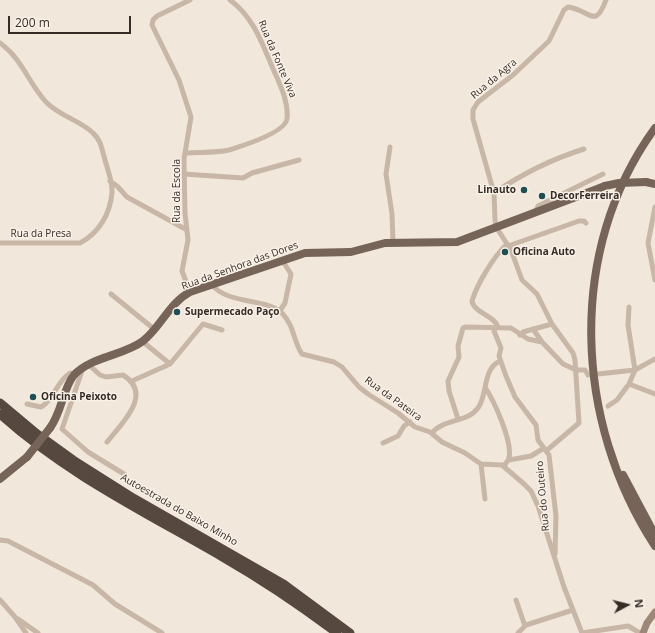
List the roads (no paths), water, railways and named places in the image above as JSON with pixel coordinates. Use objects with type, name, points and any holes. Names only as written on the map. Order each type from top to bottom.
[{"type":"highway","name":"Autoestrada do Baixo Minho","points":[[0,403],[37,434],[73,460],[133,498],[285,585],[350,633]]},
{"type":"highway","name":"Autoestrada do Baixo Minho","points":[[0,414],[67,466],[129,505],[228,560],[287,597],[337,633]]},
{"type":"main road","points":[[655,128],[644,143],[615,200],[601,248],[591,305],[595,393],[607,445],[619,479],[632,508],[655,546]]},
{"type":"main road","name":"Rua da Senhora das Dores","points":[[0,479],[27,457],[50,428],[58,416],[68,385],[75,374],[86,366],[142,341],[178,300],[190,292],[282,260],[314,251],[351,252],[379,244],[442,244],[457,242],[605,186],[619,183],[646,182],[655,184]]},
{"type":"main road","points":[[593,364],[598,393],[611,444],[624,477],[655,535]]},
{"type":"main road","points":[[643,633],[647,623],[655,612]]},
{"type":"street","name":"Rua da Escola","points":[[190,0],[157,16],[153,20],[152,25],[179,80],[191,117],[184,174],[188,240],[182,271],[190,292]]},
{"type":"street","name":"Rua da Fonte Viva","points":[[186,153],[228,150],[270,135],[283,126],[287,120],[286,103],[284,97],[256,30],[249,18],[230,0]]},
{"type":"street","name":"Rua da Agra","points":[[496,227],[494,193],[473,119],[473,110],[478,102],[513,75],[549,41],[564,10],[568,7],[592,16],[597,16],[600,14],[606,0]]},
{"type":"street","name":"Rua da Presa","points":[[0,43],[24,68],[41,96],[48,104],[92,132],[100,141],[112,192],[109,206],[101,226],[90,238],[80,243],[0,243]]},
{"type":"street","points":[[390,147],[386,174],[392,214],[393,243]]},
{"type":"street","points":[[494,193],[512,180],[527,172],[567,154],[584,149]]},
{"type":"street","points":[[184,174],[243,178],[258,171],[299,160]]},
{"type":"street","points":[[536,211],[538,206],[603,174]]},
{"type":"street","points":[[110,181],[127,197],[187,230]]},
{"type":"street","points":[[655,207],[648,243],[655,280]]},
{"type":"street","points":[[497,327],[494,320],[474,306],[472,300],[483,278],[502,249],[508,245],[579,221],[584,221],[586,223]]},
{"type":"street","points":[[496,227],[508,245],[522,280],[538,294],[552,324],[573,353],[576,370],[579,423],[545,449],[531,456],[509,460],[504,466],[531,491],[538,506],[582,633],[628,626],[640,633]]},
{"type":"street","points":[[212,285],[223,294],[279,312],[285,303],[291,274],[282,260]]},
{"type":"street","points":[[111,294],[154,329]]},
{"type":"street","points":[[608,406],[617,400],[629,384],[635,370],[628,325],[629,307]]},
{"type":"street","name":"Rua da Pateira","points":[[279,312],[295,333],[302,354],[334,362],[342,367],[363,391],[410,422],[415,427],[432,433],[442,442],[465,453],[481,464],[504,466]]},
{"type":"street","points":[[132,381],[170,364],[203,324],[222,330]]},
{"type":"street","points":[[520,335],[533,329],[552,324]]},
{"type":"street","name":"Rua do Outeiro","points":[[497,327],[494,331],[501,348],[500,361],[515,397],[536,425],[538,440],[545,449],[550,462],[556,516],[555,558]]},
{"type":"street","points":[[458,419],[449,391],[448,381],[459,357],[458,346],[463,328],[510,328],[520,335],[542,342]]},
{"type":"street","points":[[533,329],[542,342],[563,364],[576,370],[585,370],[588,375]]},
{"type":"street","points":[[142,341],[170,364]]},
{"type":"street","points":[[598,374],[635,370],[655,359]]},
{"type":"street","points":[[432,433],[439,425],[458,419],[477,410],[483,399],[485,382],[494,366],[500,361]]},
{"type":"street","points":[[107,442],[136,401],[136,392],[132,381],[120,374],[106,377],[86,366],[62,429],[88,452],[124,474]]},
{"type":"street","points":[[27,404],[41,407],[45,405],[58,384],[65,376],[70,373],[75,374]]},
{"type":"street","points":[[629,384],[655,394]]},
{"type":"street","points":[[485,387],[495,405],[508,438],[509,460]]},
{"type":"street","points":[[383,443],[398,436],[404,426],[410,422]]},
{"type":"street","points":[[481,464],[485,499]]},
{"type":"street","points":[[0,540],[8,541],[93,585],[116,604],[162,633]]},
{"type":"street","points":[[0,600],[15,617],[26,633]]},
{"type":"street","points":[[516,600],[525,626]]},
{"type":"street","points":[[518,633],[525,626],[573,610]]},
{"type":"street","points":[[15,617],[38,633]]},
{"type":"place","name":"Linauto","points":[[524,190]]},
{"type":"place","name":"DecorFerreira","points":[[542,196]]},
{"type":"place","name":"Oficina Auto","points":[[505,252]]},
{"type":"place","name":"Supermecado Paço","points":[[177,312]]},
{"type":"place","name":"Oficina Peixoto","points":[[33,397]]}]
